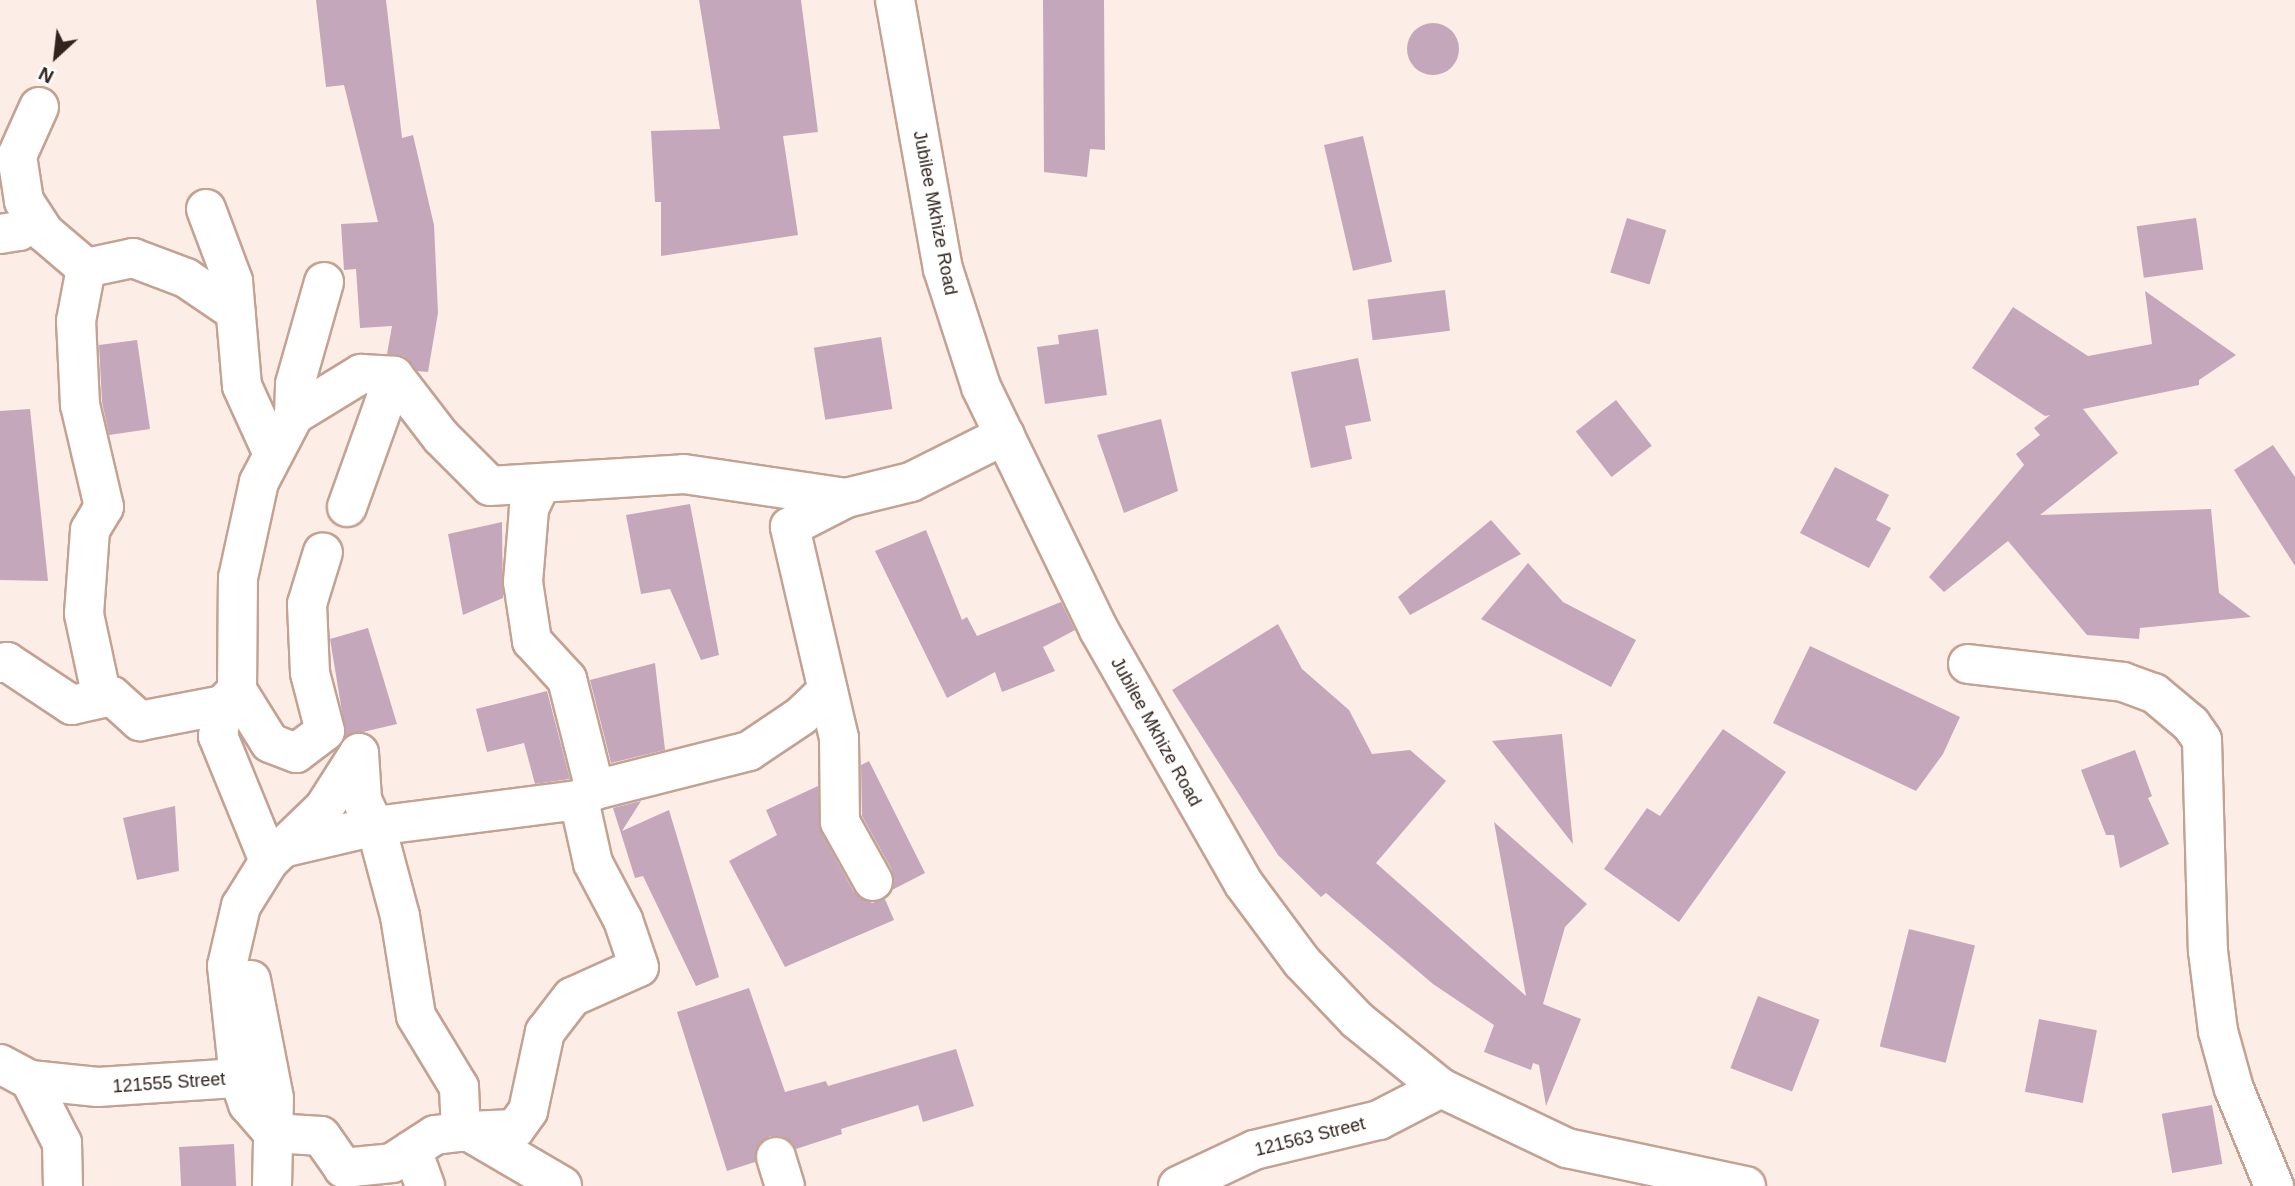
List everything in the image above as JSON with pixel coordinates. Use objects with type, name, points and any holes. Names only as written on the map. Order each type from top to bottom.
[{"type":"street","name":"Jubilee Mkhize Road","points":[[895,0],[943,269],[977,376],[1100,630],[1244,884],[1302,962],[1357,1020],[1441,1088],[1567,1148],[1746,1186]]},
{"type":"street","points":[[39,107],[17,156],[24,201],[36,220],[86,268]]},
{"type":"street","points":[[206,209],[233,281],[242,386],[273,454]]},
{"type":"street","points":[[0,234],[19,231],[36,220]]},
{"type":"street","points":[[86,268],[133,258],[187,278],[236,312]]},
{"type":"street","points":[[86,268],[76,321],[80,405],[104,507],[90,530],[84,614],[102,698]]},
{"type":"street","points":[[274,855],[218,736],[230,697],[238,578],[259,482],[294,415],[295,384],[324,282]]},
{"type":"street","points":[[294,415],[361,374],[394,376],[441,437],[490,486],[684,474],[846,498]]},
{"type":"street","points":[[347,507],[394,376]]},
{"type":"street","points":[[873,881],[840,822],[839,738],[790,527],[846,498],[911,482],[1005,435]]},
{"type":"street","points":[[273,1133],[321,1136],[343,1168],[392,1163],[435,1135],[515,1129],[528,1111],[545,1032],[572,997],[639,967],[624,920],[593,863],[587,795],[567,679],[532,641],[523,582],[528,509],[541,483]]},
{"type":"street","points":[[323,552],[307,604],[310,673],[326,730],[359,753]]},
{"type":"street","points":[[2,656],[72,705],[112,696],[140,721],[230,697]]},
{"type":"street","points":[[1968,664],[2123,682],[2154,693],[2191,724],[2202,740],[2211,984],[2234,1089],[2274,1186]]},
{"type":"street","points":[[274,855],[375,826],[587,795],[749,751],[801,716],[828,690]]},
{"type":"street","points":[[230,697],[270,743],[296,753],[326,730]]},
{"type":"street","points":[[359,753],[362,800],[375,826],[400,916],[416,1016],[459,1087],[464,1131]]},
{"type":"street","points":[[239,1078],[227,966],[241,906],[274,855],[324,808],[359,753]]},
{"type":"street","points":[[232,939],[243,938],[274,1098],[272,1186]]},
{"type":"street","points":[[15,1072],[62,1143],[62,1186]]},
{"type":"street","name":"121555 Street","points":[[15,1072],[98,1087],[239,1078],[248,1104],[273,1133]]},
{"type":"street","name":"121563 Street","points":[[1178,1186],[1254,1150],[1379,1120],[1441,1088]]},
{"type":"street","points":[[464,1131],[562,1186]]},
{"type":"street","points":[[1567,1148],[1612,1186]]},
{"type":"street","points":[[412,1150],[425,1186]]},
{"type":"building","points":[[316,0],[386,0],[402,138],[413,135],[434,225],[438,313],[428,372],[417,371],[404,356],[387,354],[392,326],[360,328],[356,269],[344,270],[341,224],[378,222],[344,85],[326,87]]},
{"type":"building","points":[[699,0],[801,0],[818,132],[783,136],[798,235],[661,256],[661,202],[655,202],[651,131],[720,129]]},
{"type":"building","points":[[1043,0],[1104,0],[1105,150],[1090,149],[1087,177],[1044,172]]},
{"type":"building","points":[[1433,23],[1452,30],[1459,49],[1452,68],[1433,75],[1414,68],[1407,49],[1414,30]]},
{"type":"building","points":[[1363,136],[1392,262],[1353,271],[1324,145]]},
{"type":"building","points":[[1627,218],[1666,230],[1650,284],[1610,273]]},
{"type":"building","points":[[2196,218],[2203,269],[2144,278],[2137,226]]},
{"type":"building","points":[[1445,290],[1450,331],[1373,340],[1368,300]]},
{"type":"building","points":[[2145,291],[2236,355],[2199,380],[2199,385],[2083,409],[2118,453],[2040,515],[2211,509],[2219,593],[2251,617],[2140,628],[2139,639],[2087,635],[2008,541],[1944,592],[1929,577],[2024,465],[2016,454],[2040,435],[2034,428],[2050,415],[2045,416],[1972,368],[2013,307],[2088,356],[2152,344]]},
{"type":"building","points":[[1098,329],[1107,395],[1045,404],[1037,347],[1059,344],[1058,335]]},
{"type":"building","points":[[881,337],[892,409],[825,420],[814,348]]},
{"type":"building","points":[[137,340],[150,429],[109,435],[102,402],[99,345]]},
{"type":"building","points":[[1358,358],[1371,421],[1345,426],[1352,459],[1311,468],[1291,372]]},
{"type":"building","points":[[1616,400],[1652,446],[1612,477],[1576,431]]},
{"type":"building","points":[[30,409],[48,581],[0,580],[0,411]]},
{"type":"building","points":[[1161,419],[1178,491],[1124,513],[1097,435]]},
{"type":"building","points":[[2273,445],[2295,477],[2295,566],[2234,470]]},
{"type":"building","points":[[1835,467],[1889,495],[1876,520],[1891,528],[1869,568],[1800,533]]},
{"type":"building","points":[[690,504],[719,655],[701,660],[670,589],[641,594],[626,515]]},
{"type":"building","points":[[1491,520],[1521,554],[1410,615],[1398,597]]},
{"type":"building","points":[[502,522],[503,598],[463,615],[448,534]]},
{"type":"building","points":[[926,530],[962,620],[967,617],[977,636],[1061,602],[1075,630],[1043,647],[1055,671],[1002,692],[995,672],[947,698],[875,551]]},
{"type":"building","points":[[1528,563],[1563,602],[1636,640],[1611,687],[1481,619]]},
{"type":"building","points":[[1278,624],[1302,669],[1349,710],[1372,754],[1410,750],[1446,781],[1376,863],[1526,996],[1494,822],[1587,904],[1565,927],[1543,1004],[1581,1019],[1546,1106],[1539,1065],[1533,1063],[1531,1070],[1484,1052],[1494,1025],[1433,984],[1326,893],[1321,897],[1278,855],[1172,690]]},
{"type":"building","points":[[368,628],[397,724],[346,736],[330,639]]},
{"type":"building","points":[[1810,646],[1960,717],[1943,754],[1916,791],[1773,723]]},
{"type":"building","points":[[655,663],[665,750],[611,763],[590,680]]},
{"type":"building","points":[[547,691],[570,779],[535,784],[524,743],[487,752],[476,709]]},
{"type":"building","points":[[1723,729],[1786,772],[1679,922],[1604,869],[1647,808],[1660,816]]},
{"type":"building","points":[[1562,734],[1573,844],[1492,741]]},
{"type":"building","points":[[2135,750],[2152,796],[2148,798],[2169,844],[2120,868],[2114,835],[2106,835],[2081,770]]},
{"type":"building","points":[[869,761],[925,873],[892,890],[892,870],[862,816],[861,765]]},
{"type":"building","points":[[818,786],[821,832],[854,892],[872,903],[885,899],[894,920],[785,967],[729,861],[777,835],[766,810]]},
{"type":"building","points":[[641,801],[622,831],[669,810],[719,977],[696,986],[643,876],[635,878],[613,808]]},
{"type":"building","points":[[175,806],[179,871],[137,880],[123,818]]},
{"type":"building","points":[[1909,929],[1975,945],[1946,1063],[1880,1046]]},
{"type":"building","points":[[749,988],[785,1092],[826,1081],[828,1086],[956,1049],[974,1106],[923,1122],[918,1105],[841,1129],[842,1134],[796,1149],[781,1136],[770,1136],[760,1143],[755,1162],[727,1171],[677,1012]]},
{"type":"building","points":[[1758,996],[1820,1020],[1792,1092],[1730,1068]]},
{"type":"building","points":[[2039,1019],[2097,1030],[2083,1103],[2025,1092]]},
{"type":"building","points":[[2212,1105],[2222,1164],[2172,1173],[2162,1114]]},
{"type":"building","points":[[234,1144],[236,1186],[181,1186],[179,1147]]}]
